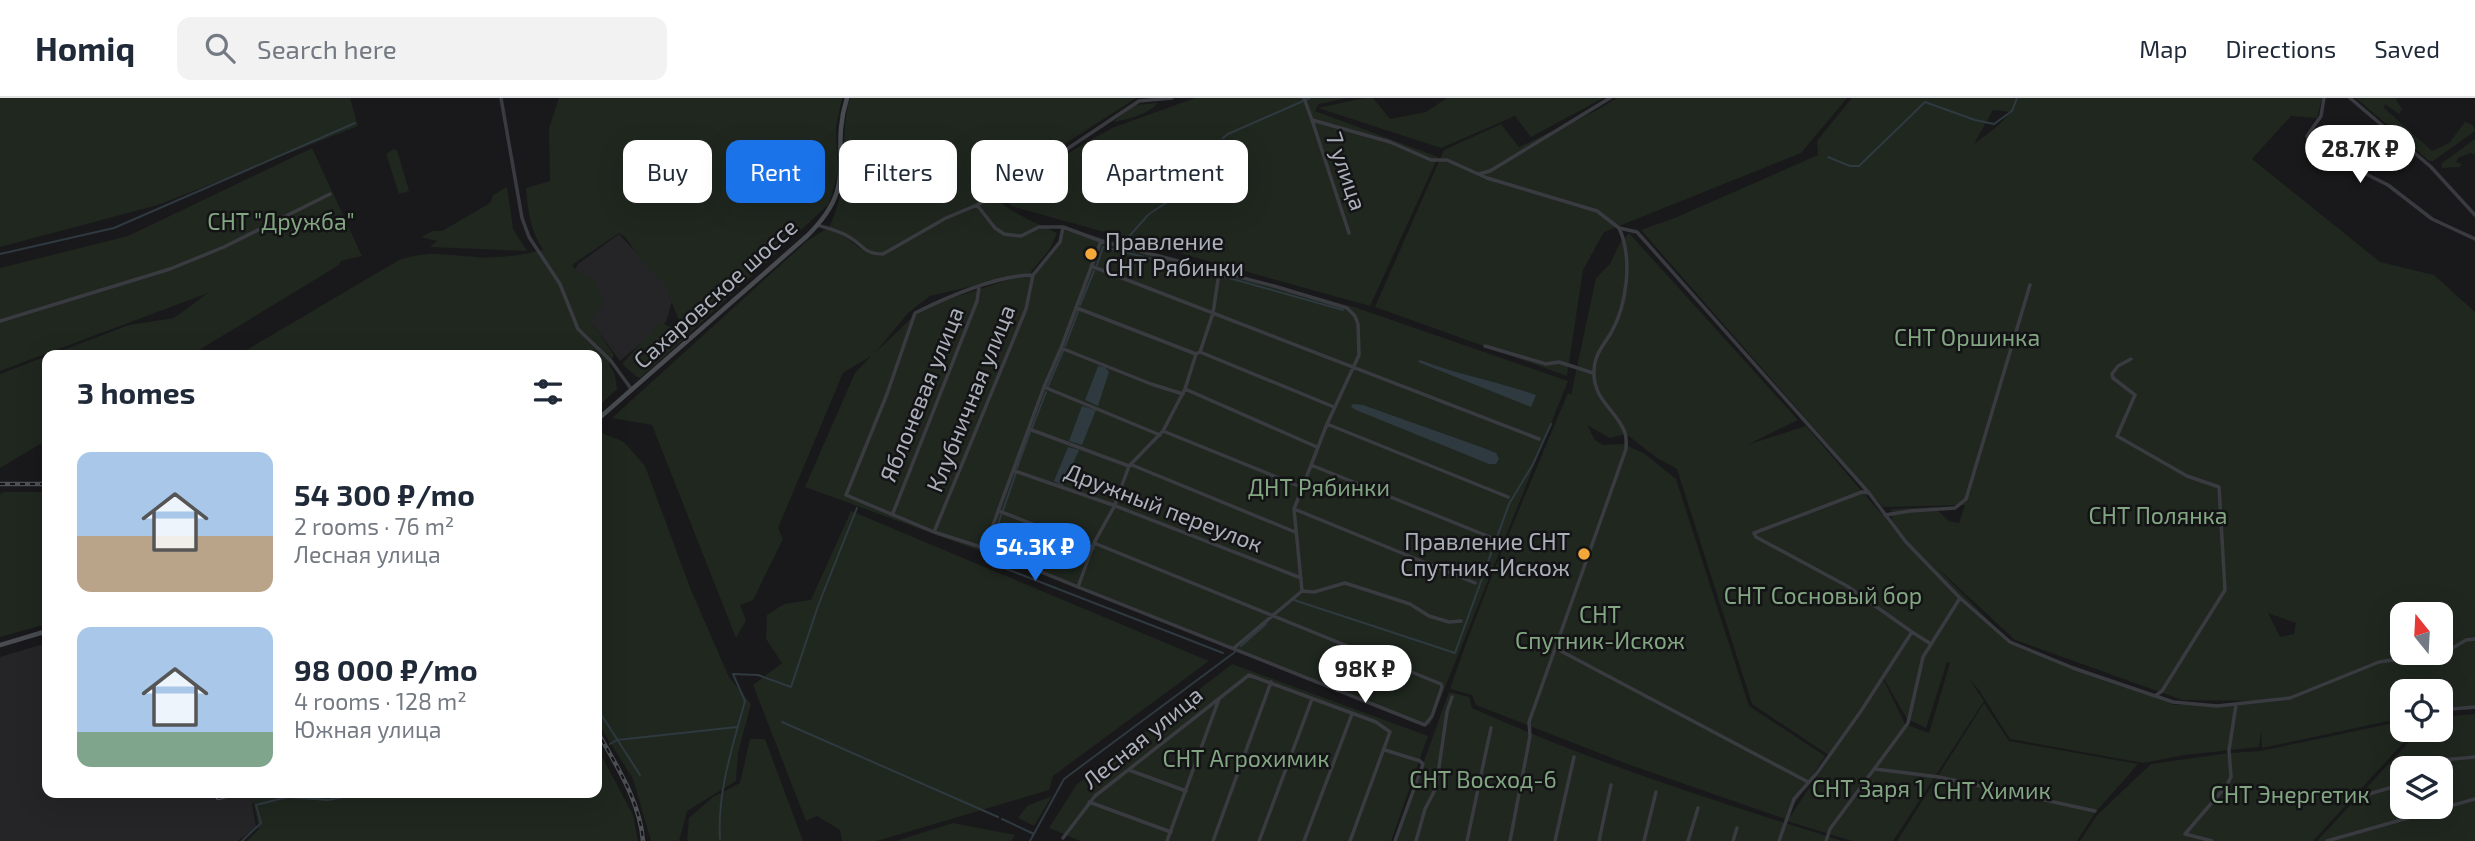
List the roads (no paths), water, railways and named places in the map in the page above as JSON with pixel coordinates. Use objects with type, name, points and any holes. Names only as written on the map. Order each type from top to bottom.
[{"type":"main road","name":"Сахаровское шоссе","points":[[602,416],[817,225],[832,207],[841,173],[842,123],[847,98]]},
{"type":"main road","points":[[0,645],[42,632]]},
{"type":"street","points":[[501,98],[522,218],[529,237],[560,284],[578,329],[600,350]]},
{"type":"street","points":[[817,225],[852,238],[871,254],[883,254],[946,218],[977,205],[1034,171],[1139,101],[1172,98]]},
{"type":"street","name":"7 улица","points":[[1304,98],[1349,233]]},
{"type":"street","points":[[1477,174],[1490,172],[1610,98]]},
{"type":"street","points":[[2324,98],[2321,116],[2307,136],[2310,144],[2388,185],[2432,219],[2475,239]]},
{"type":"street","points":[[2350,98],[2431,167],[2475,215]]},
{"type":"street","points":[[1312,120],[1390,142],[1431,160],[1447,160],[1477,174],[1534,194],[1597,211],[1619,228],[1637,232],[1869,493],[1906,542],[1960,598],[2010,642],[2073,668],[2173,702],[2236,705],[2291,698],[2379,662],[2412,657],[2435,658],[2466,640],[2475,639]]},
{"type":"street","points":[[0,321],[179,265],[224,247],[330,194]]},
{"type":"street","points":[[977,205],[995,229],[1004,234],[1021,236],[1039,227],[1063,227],[1101,241],[1347,308],[1355,316],[1360,347],[1355,367],[1334,407],[1294,509],[1302,591]]},
{"type":"street","points":[[999,511],[1093,545],[1441,684],[1432,716],[1425,724],[846,495],[887,394],[915,313],[946,297],[1018,275],[1033,275],[1060,242],[1063,227]]},
{"type":"street","points":[[1510,841],[1530,736],[1529,722],[1626,449],[1625,434],[1606,407],[1597,389],[1594,374],[1596,356],[1613,330],[1623,300],[1626,242],[1619,228]]},
{"type":"street","points":[[984,550],[1101,241]]},
{"type":"street","points":[[1091,267],[1539,439]]},
{"type":"street","points":[[1078,587],[1093,545],[1129,466],[1162,433],[1184,392],[1213,313],[1219,272]]},
{"type":"street","name":"Клубничная улица","points":[[934,532],[1026,309],[1033,275]]},
{"type":"street","points":[[1885,516],[1910,511],[1955,508],[1966,499],[2030,285]]},
{"type":"street","name":"Яблоневая улица","points":[[893,513],[949,377],[977,302],[979,288]]},
{"type":"street","points":[[1076,308],[1334,407]]},
{"type":"street","points":[[1485,346],[1546,364],[1559,362],[1594,374]]},
{"type":"street","points":[[1061,348],[1151,384],[1184,392],[1317,447]]},
{"type":"street","points":[[602,352],[632,390]]},
{"type":"street","points":[[2131,359],[2118,366],[2112,374],[2113,378],[2135,395],[2117,436],[2187,476],[2219,487],[2225,590],[2162,691],[2155,696]]},
{"type":"street","points":[[1044,387],[1301,488]]},
{"type":"street","points":[[1327,424],[1508,497]]},
{"type":"street","points":[[1029,429],[1132,465],[1295,532]]},
{"type":"street","points":[[1311,465],[1490,537]]},
{"type":"street","name":"Дружный переулок","points":[[1014,470],[1113,505],[1301,579]]},
{"type":"street","points":[[1869,493],[1862,492],[1755,533],[1756,537],[1847,586],[1931,644]]},
{"type":"street","points":[[1294,509],[1475,583]]},
{"type":"street","points":[[1234,648],[1302,591],[1314,592],[1345,583],[1410,604],[1429,616],[1449,622],[1461,621]]},
{"type":"street","points":[[1826,841],[1830,829],[1908,723],[1923,657],[1960,598]]},
{"type":"street","points":[[1779,841],[1794,799],[1861,711],[1912,632]]},
{"type":"street","points":[[1557,649],[1808,782]]},
{"type":"street","name":"Лесная улица","points":[[1063,838],[1088,802],[1219,697],[1249,675],[1271,682]]},
{"type":"street","points":[[1213,841],[1271,682],[1386,728],[1390,732],[1350,841]]},
{"type":"street","points":[[1167,841],[1219,697]]},
{"type":"street","points":[[1416,841],[1425,809],[1436,788],[1447,712],[1452,697]]},
{"type":"street","points":[[1259,841],[1312,698]]},
{"type":"street","points":[[2212,841],[2185,834],[2231,777],[2229,750],[2236,705]]},
{"type":"street","points":[[2453,709],[2475,707]]},
{"type":"street","points":[[1304,841],[1352,714]]},
{"type":"street","points":[[1467,841],[1491,728]]},
{"type":"street","points":[[1385,750],[1423,764],[1395,841]]},
{"type":"street","points":[[1555,841],[1574,757]]},
{"type":"street","points":[[2453,759],[2475,757]]},
{"type":"street","points":[[1130,769],[1129,771],[1186,791]]},
{"type":"street","points":[[1875,769],[1939,777],[2095,811]]},
{"type":"street","points":[[1599,841],[1612,785]]},
{"type":"street","points":[[2345,801],[2390,789]]},
{"type":"street","points":[[1644,841],[1656,792]]},
{"type":"street","points":[[2327,841],[2475,799]]},
{"type":"street","points":[[1088,802],[1171,832]]},
{"type":"street","points":[[1688,841],[1698,808]]},
{"type":"street","points":[[1733,841],[1737,828]]},
{"type":"waterway","points":[[1223,138],[1310,98]]},
{"type":"waterway","points":[[1828,157],[1850,166],[1859,166],[1925,102],[1994,124],[2012,111],[2017,98]]},
{"type":"waterway","points":[[0,254],[114,228],[355,123]]},
{"type":"waterway","points":[[1123,243],[1149,214],[1166,203]]},
{"type":"waterway","points":[[1097,265],[1103,247],[1215,274]]},
{"type":"waterway","points":[[1080,305],[1094,271]]},
{"type":"waterway","points":[[1222,276],[1343,310]]},
{"type":"waterway","points":[[1065,346],[1078,312]]},
{"type":"waterway","points":[[1048,386],[1063,351]]},
{"type":"waterway","points":[[1032,428],[1046,392]]},
{"type":"waterway","points":[[1294,600],[1455,653],[1509,504],[1533,464],[1551,424]]},
{"type":"waterway","points":[[1017,468],[1030,432]]},
{"type":"waterway","points":[[1003,510],[1016,473]]},
{"type":"waterway","points":[[720,839],[723,786],[745,701],[733,674],[758,675],[791,687],[818,606],[857,508]]},
{"type":"waterway","points":[[991,546],[1001,515]]},
{"type":"waterway","points":[[988,552],[986,561],[1223,653]]},
{"type":"waterway","points":[[1241,646],[1266,624]]},
{"type":"waterway","points":[[1030,841],[1064,779],[1235,652]]},
{"type":"waterway","points":[[602,716],[640,775]]},
{"type":"waterway","points":[[782,722],[998,817]]},
{"type":"waterway","points":[[610,744],[617,740],[737,727]]},
{"type":"waterway","points":[[242,841],[261,823],[256,805],[283,798]]},
{"type":"waterway","points":[[301,798],[339,798]]},
{"type":"waterway","points":[[1002,819],[1034,834]]},
{"type":"railway","points":[[0,484],[42,484]]},
{"type":"railway","points":[[602,740],[632,798],[643,841]]},
{"type":"place","name":"Правление СНТ Рябинки","points":[[1091,254]]},
{"type":"place","name":"Правление СНТ Спутник-Искож","points":[[1584,554]]},
{"type":"park label","name":"СНТ \"Дружба\"","points":[[281,221]]},
{"type":"park label","name":"СНТ Оршинка","points":[[1967,337]]},
{"type":"park label","name":"ДНТ Рябинки","points":[[1319,487]]},
{"type":"park label","name":"СНТ Полянка","points":[[2158,515]]},
{"type":"park label","name":"СНТ Сосновый бор","points":[[1823,595]]},
{"type":"park label","name":"СНТ Спутник-Искож","points":[[1600,627]]},
{"type":"park label","name":"СНТ Агрохимик","points":[[1246,758]]},
{"type":"park label","name":"СНТ Восход-6","points":[[1483,779]]},
{"type":"park label","name":"СНТ Заря 1","points":[[1868,788]]},
{"type":"park label","name":"СНТ Химик","points":[[1992,790]]},
{"type":"park label","name":"СНТ Энергетик","points":[[2290,794]]}]
